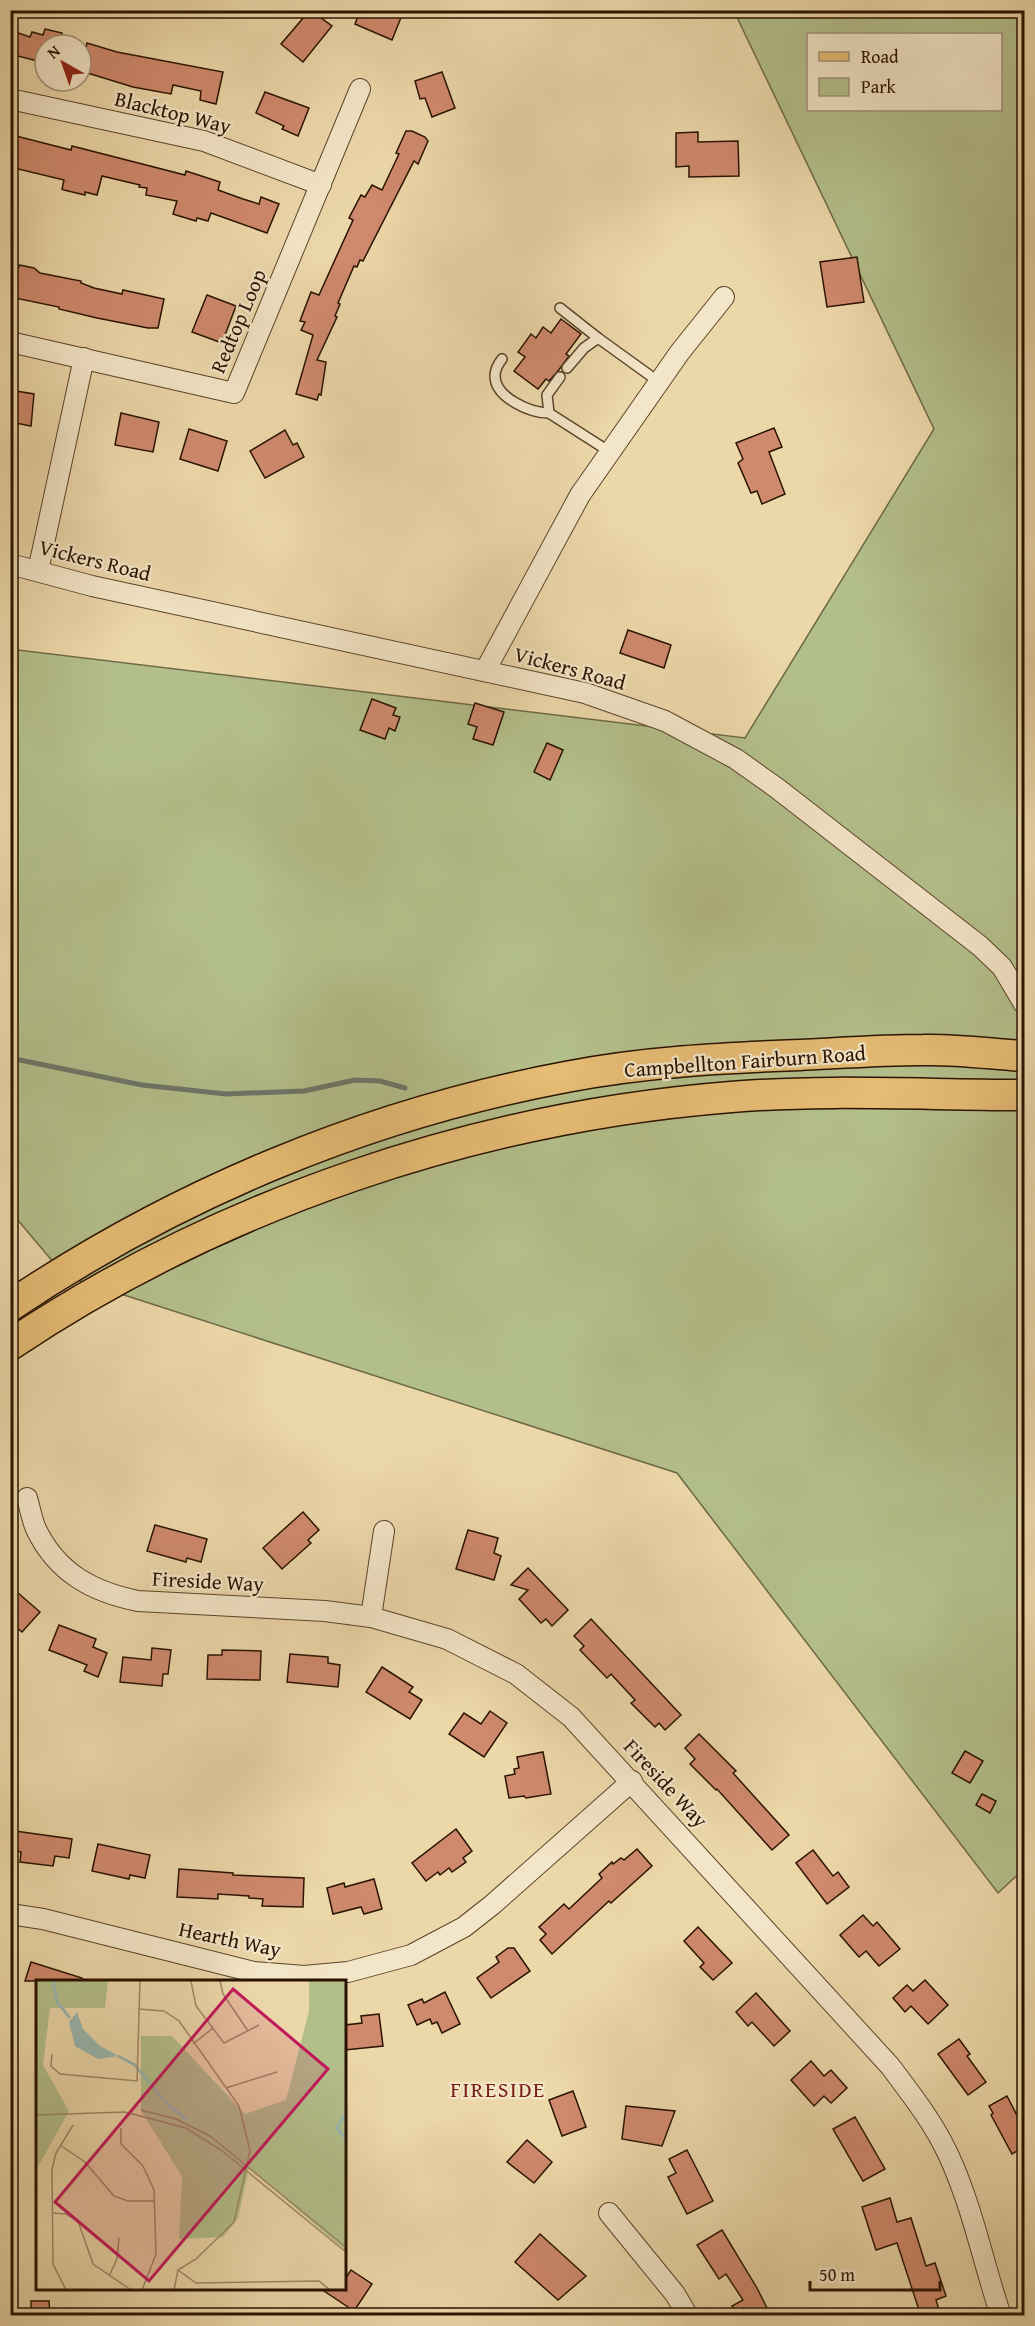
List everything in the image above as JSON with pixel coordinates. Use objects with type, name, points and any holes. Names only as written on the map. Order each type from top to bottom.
[{"type":"main road","name":"Campbellton Fairburn Road","points":[[10,1306],[125,1237],[265,1167],[380,1124],[495,1091],[598,1072],[697,1060],[924,1050],[1024,1056]]},
{"type":"main road","name":"Campbellton Fairburn Road","points":[[10,1345],[112,1284],[231,1225],[345,1179],[446,1147],[611,1111],[729,1097],[848,1091],[1024,1095]]},
{"type":"street","name":"Redtop Loop","points":[[10,342],[234,393],[360,89]]},
{"type":"street","name":"Blacktop Way","points":[[10,99],[204,141],[321,184]]},
{"type":"street","points":[[485,671],[580,495],[680,352],[724,297]]},
{"type":"street","points":[[38,571],[84,358]]},
{"type":"street","name":"Vickers Road","points":[[10,564],[92,586],[595,696],[665,721],[736,759],[980,946],[1002,967],[1024,1004]]},
{"type":"street","name":"Fireside Way","points":[[27,1498],[36,1529],[54,1558],[79,1580],[111,1596],[138,1601],[325,1611],[371,1617],[447,1639],[516,1674],[571,1717],[632,1781],[890,2066],[929,2117],[964,2191],[1001,2316]]},
{"type":"street","points":[[371,1617],[384,1531]]},
{"type":"street","name":"Hearth Way","points":[[10,1914],[42,1919],[254,1972],[304,1976],[348,1972],[411,1955],[464,1927],[632,1781]]},
{"type":"street","points":[[609,2213],[675,2294],[688,2316]]},
{"type":"lane","points":[[560,308],[659,382]]},
{"type":"lane","points":[[567,368],[584,348],[598,338]]},
{"type":"lane","points":[[502,358],[495,369],[494,379],[499,388],[529,410],[549,413],[610,452]]},
{"type":"lane","points":[[549,413],[547,395],[560,376]]},
{"type":"green space","points":[[734,11],[1024,11],[1024,1869],[998,1893],[677,1473],[65,1276],[11,1212],[10,649],[745,738],[934,429]]},
{"type":"building","points":[[310,10],[332,26],[303,62],[281,44]]},
{"type":"building","points":[[360,10],[404,10],[392,40],[355,24]]},
{"type":"building","points":[[45,29],[62,33],[44,33]]},
{"type":"building","points":[[10,30],[30,37],[32,32],[36,33],[33,33],[33,60],[10,54]]},
{"type":"building","points":[[93,45],[117,52],[223,72],[216,104],[200,100],[201,91],[173,85],[171,94],[133,87],[93,75]]},
{"type":"building","points":[[442,72],[455,108],[432,117],[425,98],[420,99],[415,81]]},
{"type":"building","points":[[265,92],[309,108],[298,136],[282,129],[284,126],[256,113]]},
{"type":"building","points":[[406,131],[412,131],[425,137],[428,141],[418,164],[414,161],[363,261],[360,260],[357,267],[354,266],[338,303],[340,304],[335,316],[337,317],[317,360],[326,362],[321,395],[319,394],[317,400],[296,394],[313,335],[301,330],[305,322],[300,321],[311,292],[319,295],[353,220],[349,218],[361,195],[365,197],[372,185],[382,190],[399,154],[396,153]]},
{"type":"building","points":[[698,132],[698,142],[738,141],[739,176],[689,177],[689,166],[676,167],[676,133]]},
{"type":"building","points":[[16,136],[71,150],[72,146],[185,175],[186,171],[220,182],[218,190],[243,199],[259,204],[261,197],[279,204],[267,233],[211,213],[208,221],[197,218],[196,221],[173,214],[177,201],[146,195],[147,188],[102,176],[97,195],[64,190],[62,189],[64,180],[10,167]]},
{"type":"building","points":[[857,257],[864,302],[827,307],[820,262]]},
{"type":"building","points":[[10,265],[34,268],[40,273],[81,281],[94,288],[122,294],[123,290],[164,299],[158,328],[97,318],[10,297]]},
{"type":"building","points":[[207,295],[236,306],[222,343],[192,332]]},
{"type":"building","points":[[561,319],[581,334],[566,354],[569,356],[558,371],[549,381],[546,379],[538,389],[514,371],[525,357],[518,352],[531,334],[536,338],[543,327],[551,333]]},
{"type":"building","points":[[10,390],[34,394],[31,426],[10,422]]},
{"type":"building","points":[[121,413],[159,422],[153,452],[115,445]]},
{"type":"building","points":[[774,428],[782,447],[769,452],[785,494],[762,504],[757,491],[751,493],[738,463],[743,459],[736,443]]},
{"type":"building","points":[[189,429],[227,441],[218,471],[180,459]]},
{"type":"building","points":[[285,430],[293,445],[297,443],[304,457],[265,478],[250,451]]},
{"type":"building","points":[[628,630],[671,645],[664,668],[620,653]]},
{"type":"building","points":[[372,699],[396,708],[393,715],[400,717],[395,731],[389,728],[385,739],[360,730]]},
{"type":"building","points":[[475,703],[504,712],[493,745],[473,739],[477,727],[468,724]]},
{"type":"building","points":[[547,743],[563,750],[550,780],[534,772]]},
{"type":"building","points":[[303,1512],[319,1530],[308,1540],[311,1543],[282,1569],[263,1548]]},
{"type":"building","points":[[155,1525],[207,1539],[201,1562],[187,1558],[186,1562],[147,1551]]},
{"type":"building","points":[[468,1530],[498,1538],[494,1553],[501,1556],[494,1580],[456,1569]]},
{"type":"building","points":[[528,1568],[568,1610],[552,1626],[546,1619],[541,1623],[519,1599],[528,1590],[511,1585]]},
{"type":"building","points":[[10,1586],[40,1612],[22,1632],[10,1622]]},
{"type":"building","points":[[591,1619],[681,1715],[665,1730],[659,1723],[655,1727],[631,1703],[635,1700],[611,1674],[607,1678],[580,1650],[584,1646],[574,1636]]},
{"type":"building","points":[[59,1625],[96,1639],[93,1647],[107,1653],[98,1677],[84,1671],[87,1665],[49,1650]]},
{"type":"building","points":[[152,1648],[171,1650],[168,1674],[163,1674],[162,1686],[120,1682],[123,1657],[151,1660]]},
{"type":"building","points":[[222,1650],[261,1651],[260,1680],[207,1679],[208,1655],[222,1655]]},
{"type":"building","points":[[290,1654],[328,1657],[328,1663],[340,1665],[338,1687],[287,1682]]},
{"type":"building","points":[[382,1667],[413,1687],[409,1692],[422,1700],[410,1719],[366,1692]]},
{"type":"building","points":[[490,1711],[507,1723],[484,1757],[449,1734],[464,1713],[481,1724]]},
{"type":"building","points":[[699,1734],[736,1771],[733,1773],[789,1835],[772,1850],[717,1789],[690,1764],[695,1759],[685,1748]]},
{"type":"building","points":[[965,1751],[983,1761],[970,1783],[952,1773]]},
{"type":"building","points":[[543,1752],[551,1794],[509,1798],[505,1776],[515,1774],[514,1769],[519,1768],[517,1757]]},
{"type":"building","points":[[982,1794],[996,1801],[990,1813],[976,1805]]},
{"type":"building","points":[[456,1829],[472,1851],[463,1858],[466,1862],[452,1872],[449,1868],[440,1875],[438,1872],[426,1881],[412,1863]]},
{"type":"building","points":[[15,1831],[72,1839],[69,1858],[55,1856],[53,1866],[20,1862],[21,1852],[12,1850]]},
{"type":"building","points":[[98,1844],[150,1855],[145,1878],[130,1875],[129,1879],[92,1871]]},
{"type":"building","points":[[637,1849],[652,1866],[611,1903],[609,1901],[552,1954],[540,1940],[546,1934],[539,1927],[564,1904],[569,1909],[602,1878],[599,1874],[612,1862],[613,1864],[621,1858],[624,1860]]},
{"type":"building","points":[[813,1850],[833,1876],[838,1872],[849,1887],[827,1904],[796,1863]]},
{"type":"building","points":[[179,1869],[233,1873],[233,1875],[304,1878],[303,1907],[262,1906],[263,1899],[249,1898],[249,1896],[218,1894],[218,1899],[177,1897]]},
{"type":"building","points":[[374,1879],[382,1909],[364,1914],[361,1907],[333,1914],[327,1888],[344,1883],[345,1887]]},
{"type":"building","points":[[863,1915],[873,1926],[877,1922],[900,1949],[879,1966],[866,1951],[859,1957],[840,1935]]},
{"type":"building","points":[[698,1927],[732,1963],[713,1980],[700,1967],[704,1963],[684,1941]]},
{"type":"building","points":[[508,1948],[514,1948],[530,1971],[491,1998],[477,1978],[499,1962],[496,1957]]},
{"type":"building","points":[[31,1962],[82,1978],[82,1980],[25,1981]]},
{"type":"building","points":[[925,1980],[948,2005],[928,2024],[911,2006],[905,2012],[893,1998],[907,1985],[913,1991]]},
{"type":"building","points":[[445,1992],[460,2024],[442,2033],[437,2022],[432,2024],[430,2019],[417,2025],[408,2005],[422,1999],[424,2003]]},
{"type":"building","points":[[756,1993],[790,2031],[774,2046],[752,2022],[748,2026],[736,2012]]},
{"type":"building","points":[[379,2014],[383,2046],[346,2050],[346,2025],[362,2023],[361,2016]]},
{"type":"building","points":[[959,2039],[970,2054],[967,2056],[986,2082],[968,2095],[938,2054]]},
{"type":"building","points":[[811,2061],[824,2076],[831,2070],[847,2088],[831,2103],[824,2096],[814,2106],[791,2080]]},
{"type":"building","points":[[573,2091],[586,2127],[562,2136],[549,2100]]},
{"type":"building","points":[[1007,2096],[1024,2129],[1024,2147],[1012,2154],[991,2115],[993,2113],[989,2106]]},
{"type":"building","points":[[626,2106],[675,2111],[662,2146],[622,2139]]},
{"type":"building","points":[[855,2117],[885,2169],[863,2181],[833,2129]]},
{"type":"building","points":[[527,2140],[552,2162],[534,2183],[507,2162]]},
{"type":"building","points":[[687,2150],[713,2201],[687,2214],[668,2177],[676,2173],[669,2159]]},
{"type":"building","points":[[890,2198],[897,2222],[911,2218],[926,2266],[935,2263],[946,2296],[936,2300],[941,2316],[921,2316],[897,2243],[876,2250],[862,2207]]},
{"type":"building","points":[[722,2230],[771,2316],[738,2316],[732,2306],[743,2300],[726,2274],[719,2279],[697,2245]]},
{"type":"building","points":[[540,2234],[586,2276],[558,2300],[515,2262]]},
{"type":"building","points":[[351,2270],[372,2284],[354,2311],[322,2290],[346,2290],[346,2278]]},
{"type":"building","points":[[31,2301],[49,2301],[50,2316],[31,2316]]},
{"type":"waterway","points":[[10,1058],[142,1085],[226,1094],[304,1091],[355,1080],[380,1081],[405,1088]]},
{"type":"district","name":"FIRESIDE","points":[[498,2089]]}]
